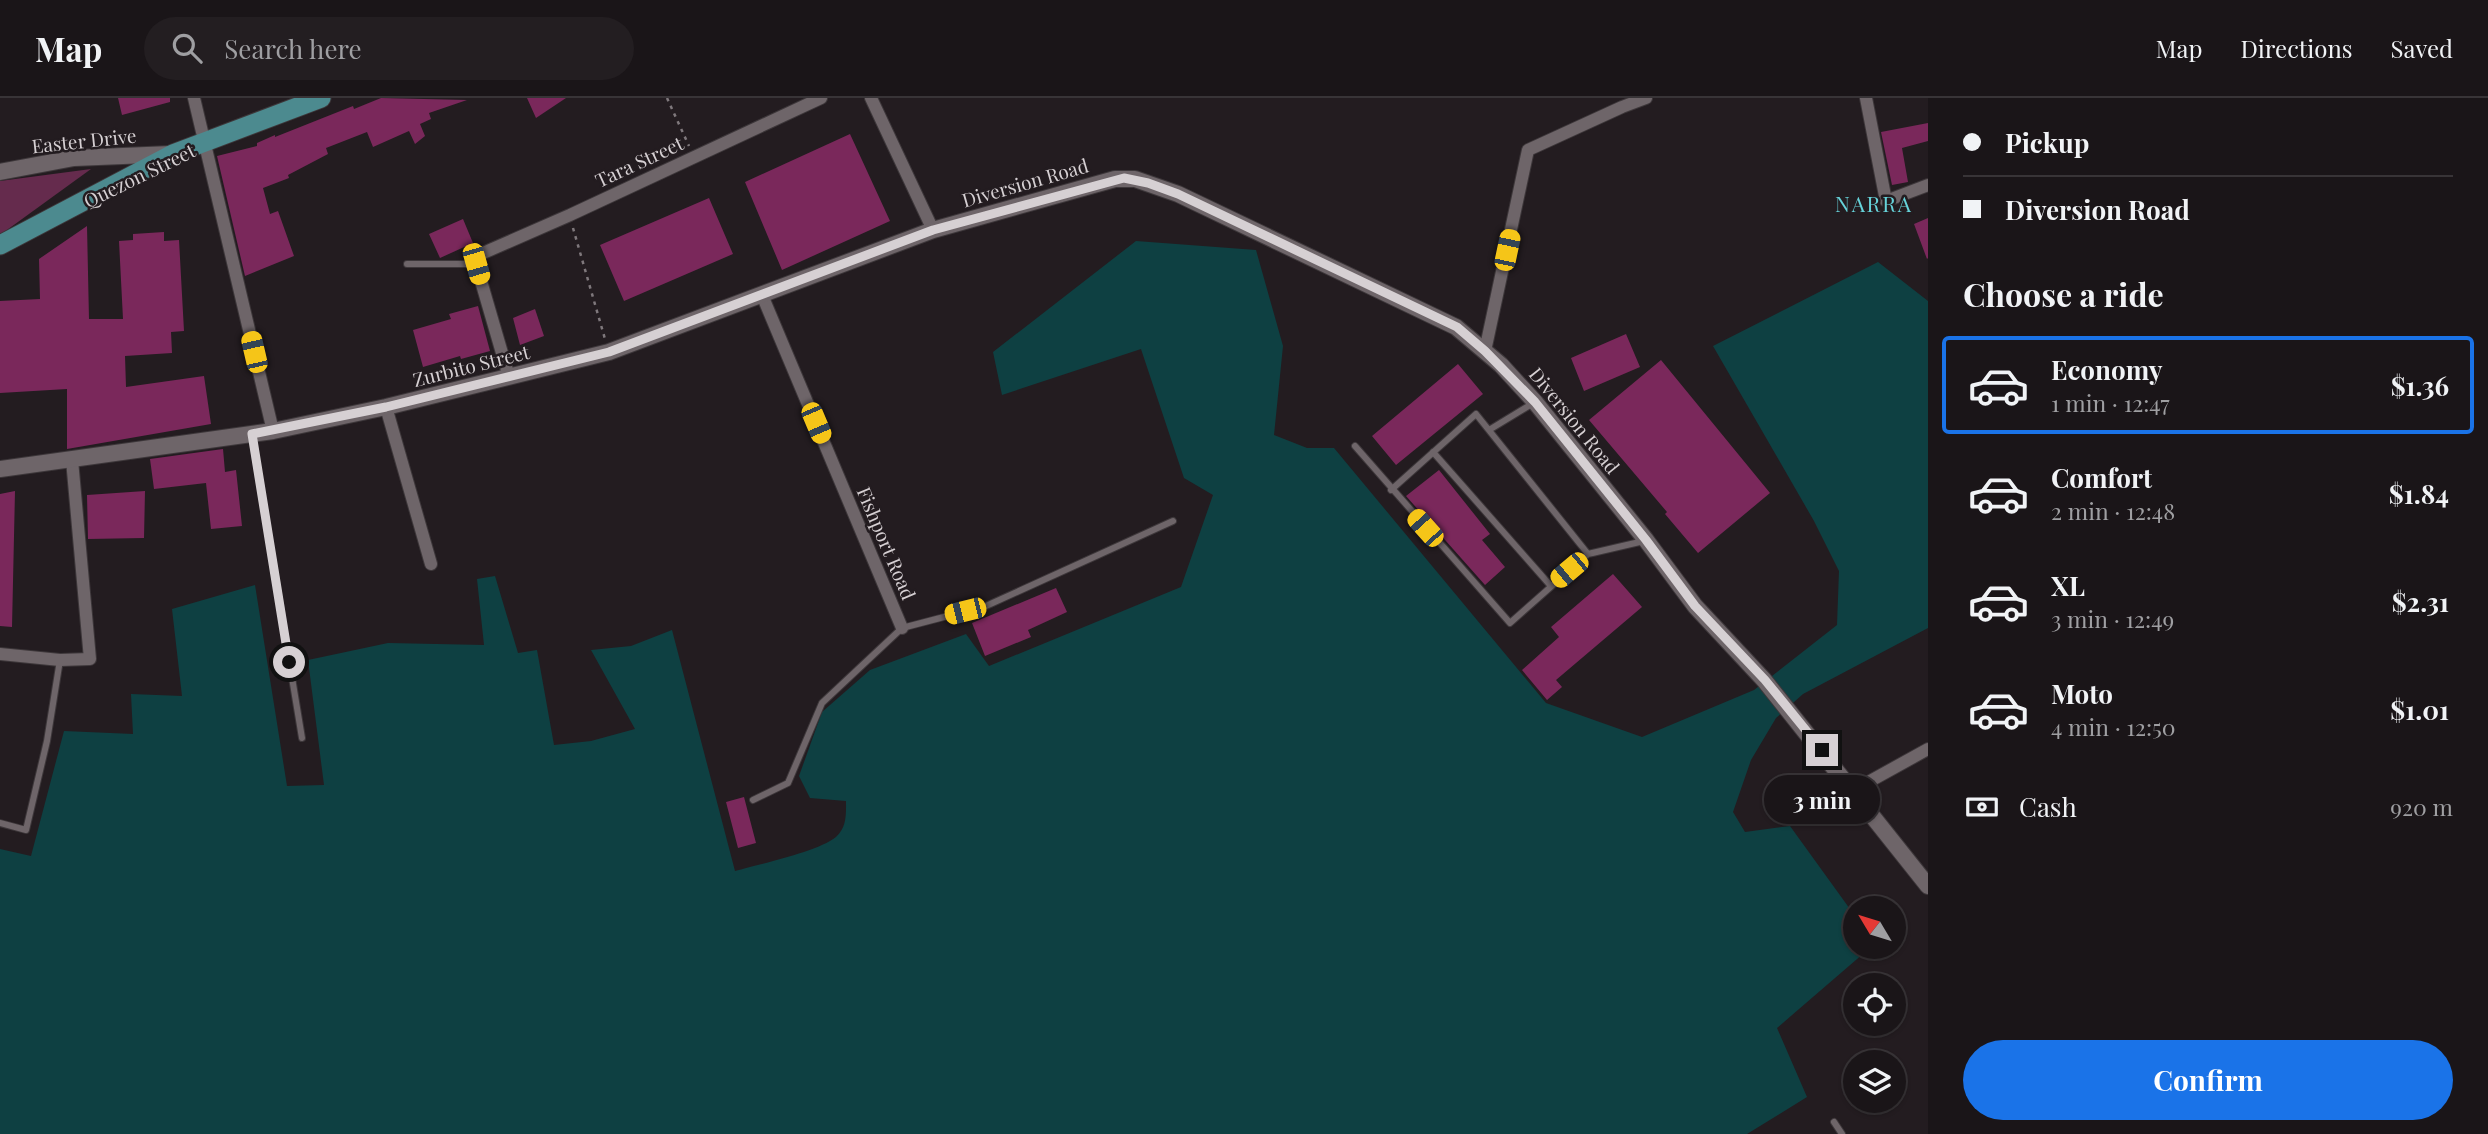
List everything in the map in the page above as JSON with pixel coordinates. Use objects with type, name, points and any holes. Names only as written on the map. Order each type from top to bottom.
[{"type":"main road","name":"Quezon Street","points":[[0,245],[173,154],[321,98]]},
{"type":"street","points":[[194,98],[273,430]]},
{"type":"street","name":"Tara Street","points":[[475,261],[821,98]]},
{"type":"street","points":[[871,98],[933,230]]},
{"type":"street","points":[[1485,351],[1528,150],[1646,98]]},
{"type":"street","points":[[1866,98],[1886,201],[1928,185]]},
{"type":"street","name":"Easter Drive","points":[[0,172],[74,158],[173,154]]},
{"type":"street","name":"Diversion Road","points":[[933,230],[1104,182],[1135,179],[1190,200],[1457,327],[1485,351],[1535,402],[1646,540],[1695,606],[1765,680],[1928,886]]},
{"type":"street","name":"Zurbito Street","points":[[0,469],[273,430],[386,407],[609,352],[933,230]]},
{"type":"street","points":[[475,261],[509,377]]},
{"type":"street","name":"Fishport Road","points":[[762,295],[902,628]]},
{"type":"street","points":[[386,407],[431,564]]},
{"type":"street","points":[[0,654],[61,660],[90,659],[72,460]]},
{"type":"street","points":[[1854,790],[1928,749]]},
{"type":"lane","points":[[407,264],[475,261]]},
{"type":"lane","points":[[1489,430],[1535,402]]},
{"type":"lane","points":[[1391,490],[1476,414],[1588,554]]},
{"type":"lane","points":[[252,434],[302,738]]},
{"type":"lane","points":[[1355,446],[1510,623],[1588,554],[1646,540]]},
{"type":"lane","points":[[1433,452],[1550,586]]},
{"type":"lane","points":[[902,628],[986,606],[1173,521]]},
{"type":"lane","name":"Fishport Road","points":[[753,800],[788,783],[822,703],[902,628]]},
{"type":"lane","points":[[0,823],[26,830],[47,741],[61,660]]},
{"type":"lane","points":[[1834,1122],[1842,1134]]},
{"type":"path","points":[[667,98],[694,156]]},
{"type":"path","points":[[570,215],[609,352]]},
{"type":"shaded area","points":[[91,169],[0,235],[0,181]]},
{"type":"water","points":[[1136,241],[1256,250],[1283,346],[1274,435],[1307,448],[1334,448],[1546,703],[1642,737],[1754,690],[1837,625],[1839,571],[1814,521],[1713,346],[1878,262],[1928,301],[1928,628],[1803,694],[1776,718],[1751,760],[1733,812],[1745,832],[1790,826],[1843,899],[1843,959],[1857,959],[1777,1028],[1807,1097],[1747,1134],[0,1134],[0,849],[31,856],[64,731],[133,734],[131,694],[182,696],[172,609],[255,585],[287,786],[324,785],[308,660],[388,643],[484,645],[477,579],[495,576],[518,653],[537,650],[554,745],[591,741],[635,729],[591,650],[631,646],[672,630],[735,871],[788,857],[816,848],[836,837],[842,829],[846,801],[810,798],[799,776],[822,712],[870,670],[966,634],[989,666],[1181,587],[1213,495],[1184,478],[1141,349],[1002,395],[993,352]]},
{"type":"building","points":[[118,98],[170,98],[170,102],[122,115]]},
{"type":"building","points":[[381,98],[467,100],[429,113],[431,119],[420,124],[425,136],[415,144],[409,131],[373,147],[367,132],[326,148],[328,154],[288,175],[289,178],[263,188],[270,214],[278,211],[294,256],[245,276],[217,156],[257,146],[257,143],[275,135]]},
{"type":"building","points":[[527,98],[566,98],[536,118]]},
{"type":"building","points":[[1928,123],[1928,141],[1902,148],[1908,182],[1892,185],[1881,132]]},
{"type":"building","points":[[850,134],[890,221],[782,270],[745,182]]},
{"type":"building","points":[[709,198],[733,254],[624,301],[600,245]]},
{"type":"building","points":[[1928,218],[1928,258],[1927,259],[1914,224]]},
{"type":"building","points":[[463,219],[473,243],[440,258],[429,234]]},
{"type":"building","points":[[87,226],[89,319],[123,319],[119,241],[133,240],[133,234],[164,232],[164,241],[179,240],[184,331],[171,332],[172,353],[125,356],[126,387],[204,376],[211,424],[67,449],[67,389],[0,393],[0,301],[40,299],[39,259]]},
{"type":"building","points":[[478,306],[490,351],[461,359],[460,356],[423,367],[413,330],[451,319],[449,314]]},
{"type":"building","points":[[535,309],[544,336],[520,345],[513,318]]},
{"type":"building","points":[[1626,334],[1640,367],[1584,391],[1571,358]]},
{"type":"building","points":[[1661,360],[1770,493],[1698,553],[1589,420]]},
{"type":"building","points":[[1458,364],[1483,394],[1396,465],[1372,436]]},
{"type":"building","points":[[223,449],[225,472],[236,470],[242,526],[211,529],[206,483],[154,489],[150,459]]},
{"type":"building","points":[[1439,470],[1490,534],[1482,540],[1505,567],[1485,585],[1406,496]]},
{"type":"building","points":[[15,491],[12,627],[0,626],[0,494]]},
{"type":"building","points":[[145,491],[144,538],[88,539],[87,495]]},
{"type":"building","points":[[1613,574],[1642,607],[1556,680],[1562,687],[1547,700],[1522,670],[1559,637],[1551,627]]},
{"type":"building","points":[[1056,588],[1067,612],[1028,630],[1031,637],[985,656],[972,623]]},
{"type":"building","points":[[744,797],[756,843],[738,848],[726,802]]},
{"type":"district","name":"NARRA","points":[[1874,203]]},
{"type":"route","points":[[289,662],[252,434],[386,407],[609,352],[933,230],[1124,178],[1135,179],[1178,194],[1457,327],[1518,382],[1646,540],[1695,606],[1765,680],[1822,750]]}]
